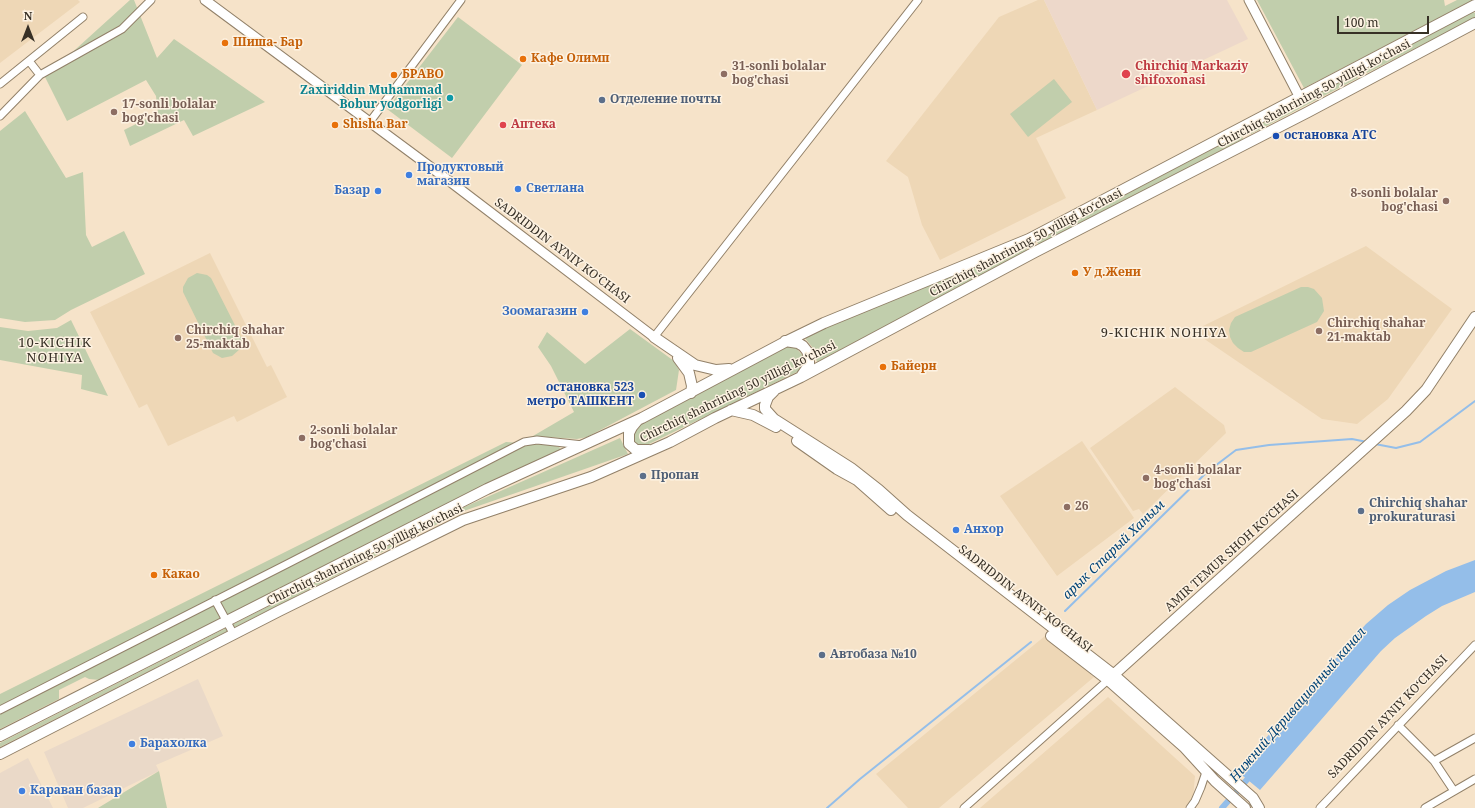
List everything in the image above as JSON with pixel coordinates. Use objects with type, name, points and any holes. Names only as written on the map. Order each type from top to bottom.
[{"type":"main road","name":"Chirchiq shahrining 50 yilligi koʻchasi","points":[[0,736],[487,489],[642,418],[737,367],[824,323],[1029,238],[1475,5]]},
{"type":"main road","name":"Chirchiq shahrining 50 yilligi koʻchasi","points":[[0,754],[234,634],[463,520],[591,477],[656,448],[801,377],[1036,252],[1366,82],[1475,23]]},
{"type":"main road","points":[[1357,66],[1366,82]]},
{"type":"main road","points":[[1242,127],[1250,142]]},
{"type":"main road","points":[[1029,238],[1036,252]]},
{"type":"main road","name":"AMIR TEMUR SHOH KO‘CHASI","points":[[1111,677],[1406,411],[1426,390],[1475,317]]},
{"type":"main road","points":[[654,337],[688,361],[700,367],[721,370],[737,367]]},
{"type":"main road","points":[[654,337],[670,350],[685,366],[691,379],[691,392]]},
{"type":"main road","points":[[785,342],[798,343],[807,351],[810,358],[809,365],[801,377]]},
{"type":"main road","name":"SADRIDDIN AYNIY KO‘CHASI","points":[[782,386],[770,394],[765,403],[766,409],[774,420],[851,468],[879,490],[907,516],[1111,677],[1223,771],[1253,798],[1259,808]]},
{"type":"main road","name":"SADRIDDIN AYNIY KO‘CHASI","points":[[731,410],[746,413],[773,424],[837,469],[857,480],[903,520],[1111,677],[1184,747],[1215,781],[1245,808]]},
{"type":"main road","points":[[642,418],[634,424],[630,430],[628,437],[629,444],[639,450],[648,451],[656,448]]},
{"type":"street","points":[[0,116],[40,75],[122,29],[151,0]]},
{"type":"street","name":"SADRIDDIN AYNIY KO‘CHASI","points":[[205,0],[654,337]]},
{"type":"street","points":[[369,123],[461,0]]},
{"type":"street","points":[[654,337],[918,0]]},
{"type":"street","points":[[1249,0],[1299,96]]},
{"type":"street","points":[[0,84],[83,17]]},
{"type":"street","points":[[29,61],[40,75]]},
{"type":"street","points":[[0,710],[524,442],[537,440],[585,445]]},
{"type":"street","points":[[215,600],[234,634]]},
{"type":"street","name":"SADRIDDIN AYNIY KO‘CHASI","points":[[1320,808],[1475,645]]},
{"type":"street","name":"AMIR TEMUR SHOH KO‘CHASI","points":[[964,808],[1111,677]]},
{"type":"street","points":[[1398,725],[1434,761],[1454,791]]},
{"type":"street","points":[[1434,761],[1475,738]]},
{"type":"street","points":[[1190,808],[1202,787],[1206,772]]},
{"type":"street","points":[[1425,808],[1475,779]]},
{"type":"shaded area","points":[[0,0],[78,0],[80,2],[0,63]]},
{"type":"shaded area","points":[[1038,0],[1044,0],[1097,110],[1036,138],[1066,198],[940,260],[922,225],[908,177],[886,161],[999,17]]},
{"type":"shaded area","name":"Chirchiq Markaziy shifoxonasi","points":[[1044,0],[1227,0],[1248,39],[1097,110]]},
{"type":"shaded area","name":"Chirchiq shahar 21-maktab","points":[[1366,246],[1452,309],[1388,399],[1357,424],[1322,419],[1200,336],[1203,326]]},
{"type":"shaded area","name":"Chirchiq shahar 25-maktab","points":[[210,253],[267,367],[271,365],[287,397],[237,422],[234,416],[168,446],[147,404],[139,408],[90,312]]},
{"type":"shaded area","name":"4-sonli bolalar bog'chasi","points":[[1175,387],[1224,425],[1226,433],[1143,514],[1139,509],[1133,511],[1090,448]]},
{"type":"shaded area","name":"26","points":[[1082,441],[1134,518],[1057,576],[1000,496]]},
{"type":"shaded area","points":[[1045,636],[1094,677],[939,808],[908,808],[876,774]]},
{"type":"shaded area","name":"Барахолка","points":[[198,679],[223,736],[156,765],[159,771],[83,808],[68,808],[44,752]]},
{"type":"shaded area","points":[[1108,697],[1195,776],[1193,798],[1185,808],[980,808]]},
{"type":"shaded area","name":"Караван базар","points":[[28,758],[53,808],[0,808],[0,773]]},
{"type":"green space","points":[[130,0],[134,0],[157,58],[174,39],[265,102],[193,136],[184,120],[130,146],[124,130],[158,113],[156,96],[146,80],[67,121],[45,77]]},
{"type":"green space","points":[[1257,0],[1444,0],[1445,6],[1457,0],[1473,0],[1304,88]]},
{"type":"green space","points":[[1473,12],[1475,13],[1475,18],[1367,73],[1365,69]]},
{"type":"green space","points":[[458,17],[522,65],[452,158],[387,109]]},
{"type":"green space","points":[[1355,73],[1358,78],[1251,134],[1249,130]]},
{"type":"green space","points":[[1054,79],[1072,102],[1028,137],[1010,114]]},
{"type":"green space","points":[[25,111],[66,178],[83,172],[86,235],[92,247],[124,231],[145,274],[71,310],[55,320],[25,322],[0,318],[0,131]]},
{"type":"green space","points":[[1241,134],[1243,139],[1039,246],[1037,241]]},
{"type":"green space","points":[[1026,245],[1026,252],[817,362],[813,348],[804,337]]},
{"type":"green space","points":[[197,273],[207,275],[211,278],[242,339],[240,349],[232,356],[222,358],[213,353],[183,292],[183,287],[188,278]]},
{"type":"green space","points":[[1301,287],[1314,289],[1322,298],[1324,311],[1317,322],[1251,352],[1244,352],[1233,343],[1229,330],[1235,317]]},
{"type":"green space","points":[[71,320],[108,396],[81,389],[82,375],[0,360],[0,327],[28,331],[57,328]]},
{"type":"green space","points":[[630,329],[674,361],[679,370],[676,390],[587,437],[577,439],[533,436],[574,412],[551,366],[538,347],[547,332],[585,364]]},
{"type":"green space","points":[[788,346],[796,348],[803,356],[803,365],[799,371],[647,445],[639,446],[634,442],[632,438],[637,426]]},
{"type":"green space","points":[[620,438],[628,454],[461,512],[0,747],[0,743],[460,509]]},
{"type":"green space","points":[[506,442],[551,445],[559,447],[563,451],[100,680],[85,677],[59,690],[59,699],[0,729],[0,694]]},
{"type":"green space","points":[[159,771],[167,808],[98,808]]},
{"type":"water","points":[[1475,560],[1475,592],[1442,606],[1395,638],[1381,651],[1260,790],[1237,771],[1366,624],[1388,605],[1410,590],[1446,571]]},
{"type":"waterway","name":"арык Старый Ханым","points":[[1375,444],[1396,448],[1420,442],[1475,401]]},
{"type":"waterway","name":"арык Старый Ханым","points":[[1065,611],[1207,472],[1236,450],[1269,445],[1352,439],[1367,442]]},
{"type":"waterway","name":"арык Старый Ханым","points":[[827,808],[860,779],[1031,642]]},
{"type":"waterway","name":"Нижний Деривационный канал","points":[[1222,808],[1252,774]]},
{"type":"place","name":"Шиша- Бар","points":[[225,43]]},
{"type":"place","name":"Кафе Олимп","points":[[523,59]]},
{"type":"place","name":"31-sonli bolalar bog'chasi","points":[[724,74]]},
{"type":"place","name":"Chirchiq Markaziy shifoxonasi","points":[[1126,74]]},
{"type":"place","name":"БРАВО","points":[[394,75]]},
{"type":"place","name":"Zaxiriddin Muhammad Bobur yodgorligi","points":[[450,98]]},
{"type":"place","name":"Отделение почты","points":[[602,100]]},
{"type":"place","name":"17-sonli bolalar bog'chasi","points":[[114,112]]},
{"type":"place","name":"Shisha Bar","points":[[335,125]]},
{"type":"place","name":"Аптека","points":[[503,125]]},
{"type":"place","name":"остановка АТС","points":[[1276,136]]},
{"type":"place","name":"Продуктовый магазин","points":[[409,175]]},
{"type":"place","name":"Светлана","points":[[518,189]]},
{"type":"place","name":"Базар","points":[[378,191]]},
{"type":"place","name":"8-sonli bolalar bog'chasi","points":[[1446,201]]},
{"type":"place","name":"У д.Жени","points":[[1075,273]]},
{"type":"place","name":"Зоомагазин","points":[[585,312]]},
{"type":"place","name":"Chirchiq shahar 21-maktab","points":[[1319,331]]},
{"type":"place","name":"Chirchiq shahar 25-maktab","points":[[178,338]]},
{"type":"place","name":"Байерн","points":[[883,367]]},
{"type":"place","name":"остановка 523 метро ТАШКЕНТ","points":[[642,395]]},
{"type":"place","name":"2-sonli bolalar bog'chasi","points":[[302,438]]},
{"type":"place","name":"Пропан","points":[[643,476]]},
{"type":"place","name":"4-sonli bolalar bog'chasi","points":[[1146,478]]},
{"type":"place","name":"26","points":[[1067,507]]},
{"type":"place","name":"Chirchiq shahar prokuraturasi","points":[[1361,511]]},
{"type":"place","name":"Анхор","points":[[956,530]]},
{"type":"place","name":"Какао","points":[[154,575]]},
{"type":"place","name":"Автобаза №10","points":[[822,655]]},
{"type":"place","name":"Барахолка","points":[[132,744]]},
{"type":"place","name":"Караван базар","points":[[22,791]]},
{"type":"district","name":"9-KICHIK NOHIYA","points":[[1164,333]]},
{"type":"district","name":"10-KICHIK NOHIYA","points":[[55,350]]}]
